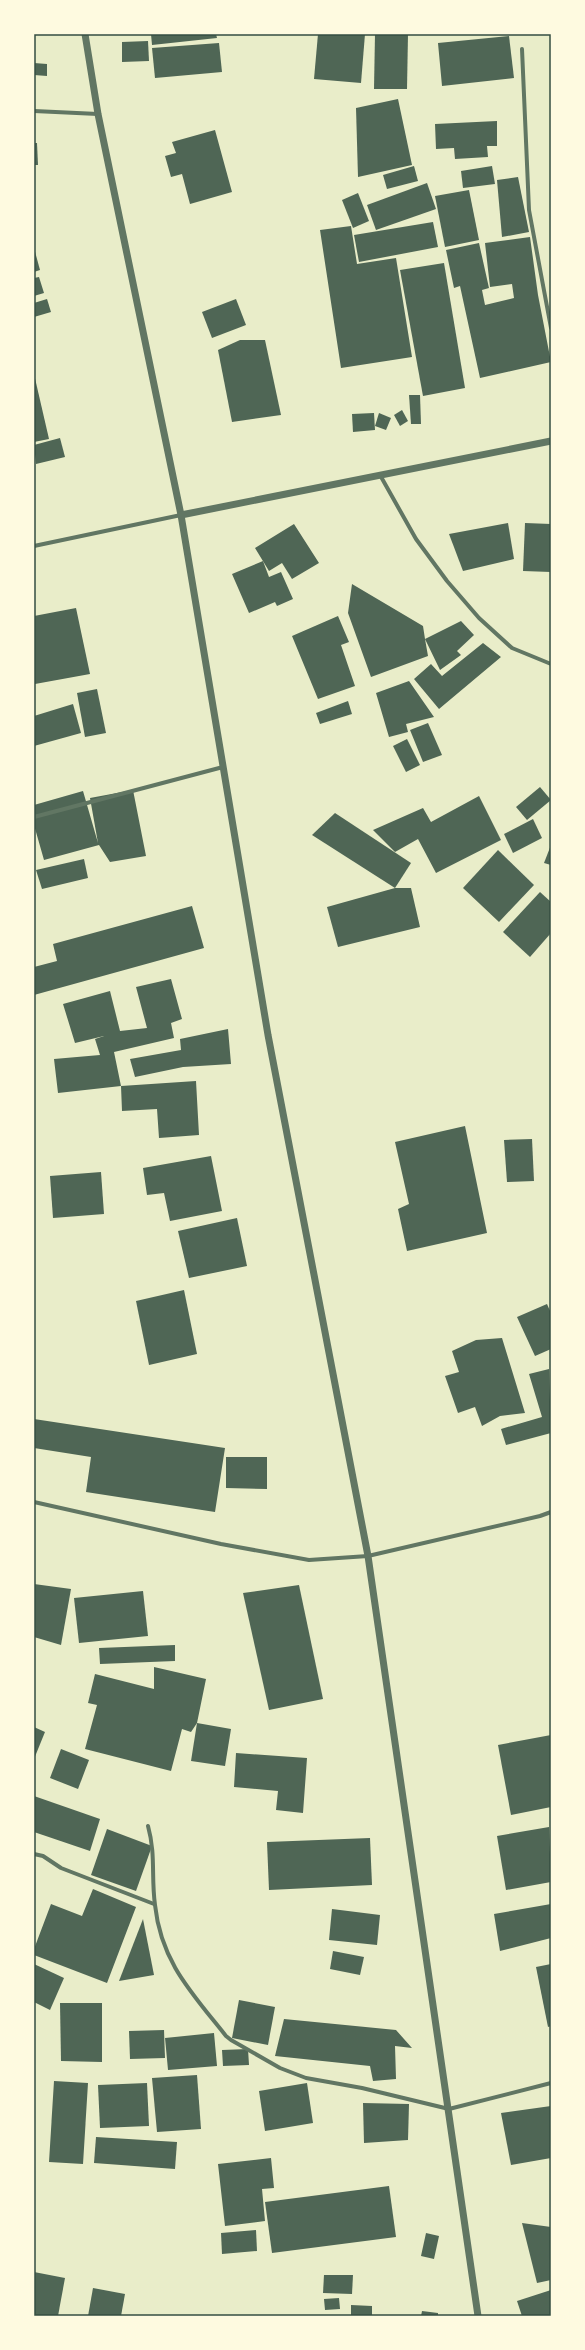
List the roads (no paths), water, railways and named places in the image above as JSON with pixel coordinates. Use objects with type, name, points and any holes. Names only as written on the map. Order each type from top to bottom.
[{"type":"street","points":[[85,34],[98,114],[181,515],[268,1035],[368,1556],[478,2316]]},
{"type":"street","points":[[522,49],[529,210],[551,328]]},
{"type":"street","points":[[34,111],[98,114]]},
{"type":"street","points":[[34,546],[551,441]]},
{"type":"street","points":[[380,475],[416,539],[447,581],[479,618],[512,648],[551,664]]},
{"type":"street","points":[[34,817],[223,766]]},
{"type":"street","points":[[34,1502],[221,1544],[309,1560],[368,1556],[540,1516],[551,1512]]},
{"type":"street","points":[[148,1826],[154,1847],[154,1904],[168,1959],[184,1983],[226,2036],[231,2040],[253,2050],[280,2068],[306,2078],[362,2088],[449,2109],[551,2083]]},
{"type":"street","points":[[34,1854],[43,1856],[61,1868],[154,1904]]}]
